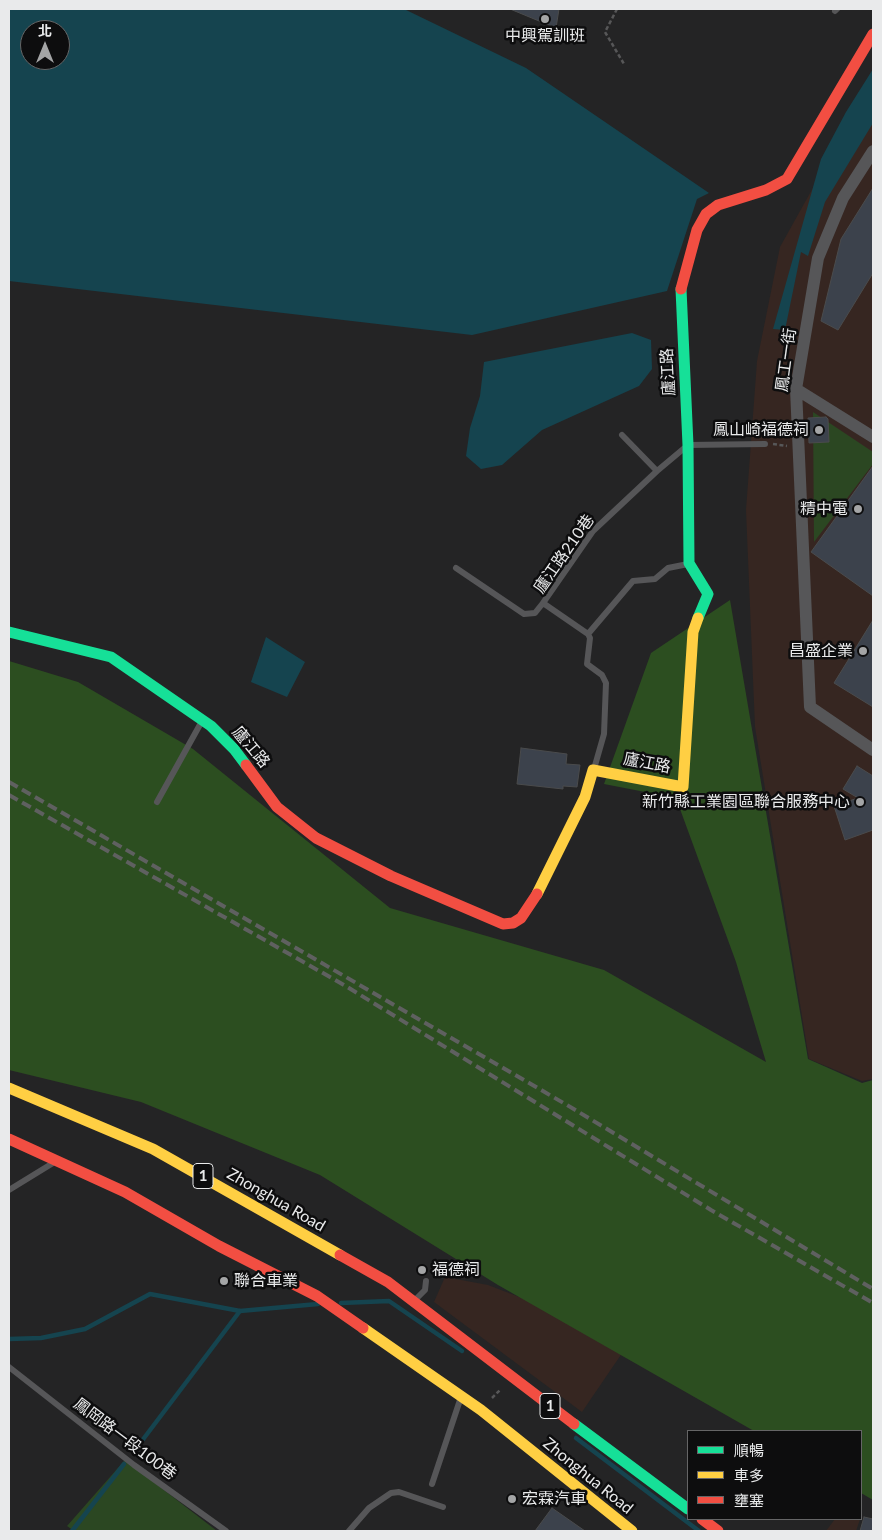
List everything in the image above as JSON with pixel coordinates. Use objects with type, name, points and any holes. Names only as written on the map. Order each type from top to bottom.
[{"type":"street","name":"廬江路","points":[[9,632],[111,657],[202,720],[234,749],[276,807],[316,838],[390,876],[503,924],[521,918],[532,904],[585,797],[593,770],[683,787],[693,632],[708,594],[689,563],[688,445],[681,290],[697,230],[706,214],[718,205],[766,190],[786,179],[873,34]]},
{"type":"street","name":"鳳工一街","points":[[873,151],[843,198],[818,258],[796,388],[810,707],[873,750]]},
{"type":"street","points":[[796,388],[873,438]]},
{"type":"street","name":"Zhonghua Road","points":[[9,1088],[153,1149],[388,1282],[513,1373],[687,1508]]},
{"type":"street","points":[[9,1139],[56,1161]]},
{"type":"street","name":"Zhonghua Road","points":[[56,1161],[125,1192],[219,1246],[317,1296],[481,1410],[632,1531]]},
{"type":"street","points":[[703,1520],[718,1531]]},
{"type":"lane","points":[[622,435],[657,471]]},
{"type":"lane","points":[[688,445],[765,444]]},
{"type":"lane","name":"廬江路210巷","points":[[588,634],[543,603],[593,531],[657,471],[688,445]]},
{"type":"lane","points":[[593,770],[604,734],[606,683],[602,675],[587,664],[590,638],[588,634],[633,581],[655,579],[668,568],[689,563]]},
{"type":"lane","points":[[456,568],[524,614],[535,614],[543,603]]},
{"type":"lane","points":[[157,802],[202,720]]},
{"type":"lane","points":[[9,1190],[56,1161]]},
{"type":"lane","points":[[413,1301],[424,1290],[426,1281]]},
{"type":"lane","name":"鳳岡路一段100巷","points":[[9,1367],[134,1465],[226,1531]]},
{"type":"lane","points":[[432,1484],[461,1396]]},
{"type":"lane","points":[[349,1531],[369,1508],[391,1492],[399,1492],[443,1507]]},
{"type":"path","points":[[617,9],[605,32],[624,64]]},
{"type":"path","points":[[765,444],[799,446]]},
{"type":"path","points":[[481,1410],[513,1373]]},
{"type":"shaded area","points":[[873,80],[873,1079],[862,1081],[809,1059],[755,727],[746,510],[757,361],[780,247]]},
{"type":"shaded area","points":[[445,1277],[488,1285],[631,1340],[582,1412],[434,1302]]},
{"type":"shaded area","points":[[834,1520],[860,1520],[856,1531],[826,1531]]},
{"type":"green space","points":[[813,412],[873,452],[873,464],[814,542]]},
{"type":"green space","points":[[730,600],[808,1059],[862,1083],[873,1080],[873,1500],[862,1494],[862,1430],[752,1430],[498,1285],[320,1175],[141,1102],[9,1070],[9,661],[78,682],[193,749],[390,908],[604,970],[766,1062],[736,962],[676,798],[604,784],[651,653]]},
{"type":"green space","points":[[125,1460],[217,1531],[74,1531],[67,1526]]},
{"type":"water","points":[[9,9],[404,9],[526,68],[709,193],[697,199],[667,291],[472,335],[9,281]]},
{"type":"water","points":[[873,69],[873,123],[825,202],[808,256],[801,252],[785,330],[773,329],[821,159],[846,112]]},
{"type":"water","points":[[632,333],[651,340],[652,369],[639,386],[542,430],[502,465],[481,469],[466,456],[470,428],[480,396],[484,362]]},
{"type":"water","points":[[266,637],[305,662],[287,697],[251,682]]},
{"type":"building","name":"中興駕訓班","points":[[510,9],[559,9],[556,28]]},
{"type":"building","points":[[873,188],[873,273],[838,330],[821,321],[841,239]]},
{"type":"building","name":"鳳山崎福德祠","points":[[826,417],[828,419],[829,442],[809,443],[808,418]]},
{"type":"building","name":"精中電","points":[[873,466],[873,596],[811,552]]},
{"type":"building","name":"昌盛企業","points":[[873,620],[873,707],[834,683]]},
{"type":"building","points":[[521,748],[567,754],[566,764],[580,765],[577,787],[563,786],[563,789],[517,784]]},
{"type":"building","name":"新竹縣工業園區聯合服務中心","points":[[857,766],[873,776],[873,830],[845,840],[834,806],[858,798],[843,789]]},
{"type":"building","points":[[552,1508],[585,1531],[535,1531]]},
{"type":"building","points":[[864,1517],[873,1519],[873,1531],[860,1531]]},
{"type":"waterway","points":[[9,1339],[41,1338],[85,1329],[150,1294],[240,1311],[318,1304]]},
{"type":"waterway","points":[[341,1303],[389,1301],[462,1351]]},
{"type":"waterway","points":[[135,1450],[240,1311]]},
{"type":"waterway","points":[[576,1438],[699,1531]]},
{"type":"waterway","points":[[72,1531],[124,1464]]},
{"type":"railway","points":[[9,782],[567,1105],[873,1289]]},
{"type":"railway","points":[[9,795],[344,985],[711,1210],[873,1303]]},
{"type":"traffic: fast","points":[[681,289],[688,445],[689,563],[708,594],[698,618]]},
{"type":"traffic: fast","points":[[9,632],[111,657],[211,726],[234,749],[246,765]]},
{"type":"traffic: fast","points":[[574,1424],[687,1508]]},
{"type":"traffic: slow","points":[[537,894],[585,797],[593,770],[683,787],[693,632],[698,618]]},
{"type":"traffic: slow","points":[[9,1088],[153,1149],[340,1255]]},
{"type":"traffic: slow","points":[[363,1328],[481,1410],[632,1531]]},
{"type":"traffic: jam","points":[[681,289],[697,230],[706,214],[718,205],[766,190],[787,179],[873,34]]},
{"type":"traffic: jam","points":[[246,765],[277,807],[316,838],[391,876],[503,924],[513,923],[521,918],[537,894]]},
{"type":"traffic: jam","points":[[9,1139],[125,1192],[219,1246],[317,1296],[363,1328]]},
{"type":"traffic: jam","points":[[340,1255],[388,1282],[574,1424]]},
{"type":"traffic: jam","points":[[703,1520],[718,1531]]},
{"type":"place","name":"中興駕訓班","points":[[545,19]]},
{"type":"place","name":"鳳山崎福德祠","points":[[819,430]]},
{"type":"place","name":"精中電","points":[[858,509]]},
{"type":"place","name":"昌盛企業","points":[[863,651]]},
{"type":"place","name":"新竹縣工業園區聯合服務中心","points":[[860,802]]},
{"type":"place","name":"福德祠","points":[[422,1270]]},
{"type":"place","name":"聯合車業","points":[[224,1281]]},
{"type":"place","name":"宏霖汽車","points":[[512,1499]]}]
